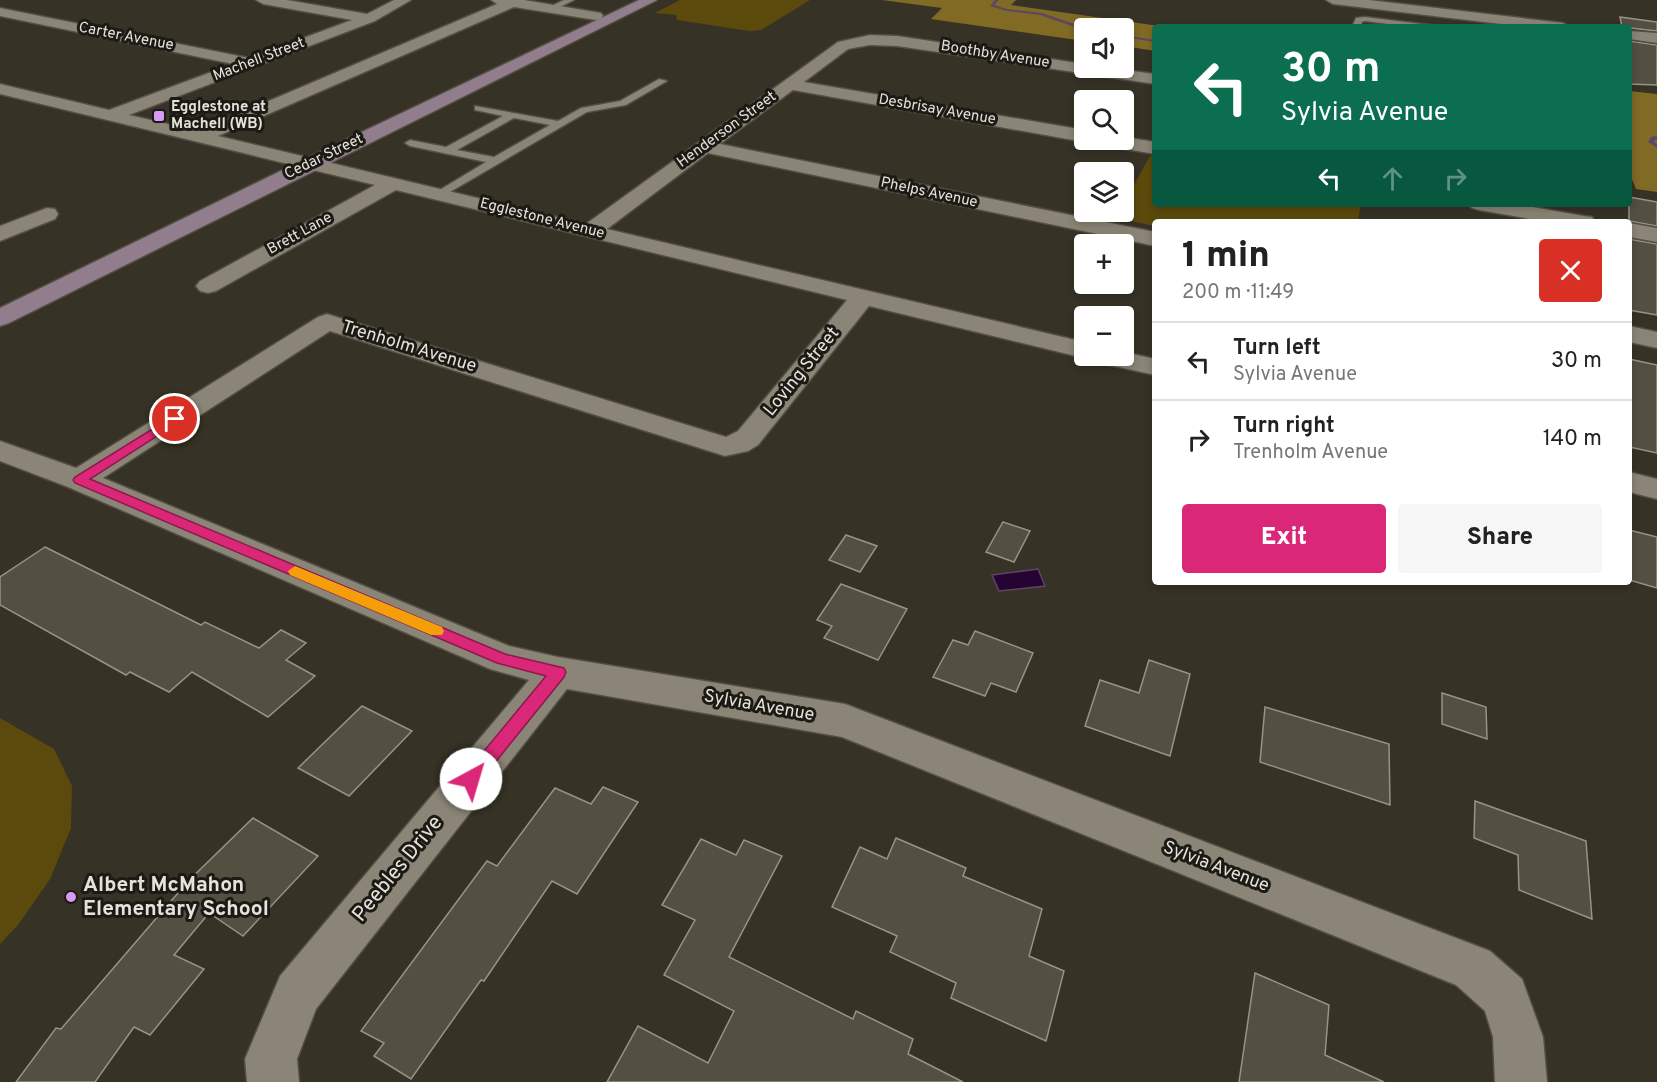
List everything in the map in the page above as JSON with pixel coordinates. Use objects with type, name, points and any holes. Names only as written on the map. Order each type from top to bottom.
[{"type":"main road","name":"Cedar Street","points":[[0,318],[302,162],[629,0]]},
{"type":"main road","name":"Cedar Street","points":[[0,300],[651,0]]},
{"type":"street","points":[[0,3],[9,0]]},
{"type":"street","points":[[263,0],[370,18]]},
{"type":"street","name":"Machell Street","points":[[112,115],[370,18],[404,0]]},
{"type":"street","points":[[1332,0],[1537,24]]},
{"type":"street","points":[[200,137],[505,1],[596,16]]},
{"type":"street","name":"Carter Avenue","points":[[0,12],[251,63]]},
{"type":"street","name":"Boothby Avenue","points":[[866,34],[897,41],[1152,80]]},
{"type":"street","name":"Henderson Street","points":[[590,231],[843,45],[866,34]]},
{"type":"street","points":[[1632,35],[1657,38]]},
{"type":"street","points":[[277,53],[305,59]]},
{"type":"street","points":[[326,63],[357,68]]},
{"type":"street","name":"Desbrisay Avenue","points":[[789,84],[1074,134]]},
{"type":"street","name":"Egglestone Avenue","points":[[0,89],[1074,348]]},
{"type":"street","points":[[0,104],[24,95]]},
{"type":"street","points":[[1134,144],[1152,148]]},
{"type":"street","name":"Phelps Avenue","points":[[704,147],[1152,238]]},
{"type":"street","name":"Brett Lane","points":[[208,286],[392,184]]},
{"type":"street","points":[[1521,208],[1570,219]]},
{"type":"street","points":[[0,234],[47,214]]},
{"type":"street","points":[[1632,231],[1657,235]]},
{"type":"street","name":"Loving Street","points":[[738,444],[748,438],[863,297]]},
{"type":"street","name":"Trenholm Avenue","points":[[80,480],[327,322],[725,447],[738,444]]},
{"type":"street","points":[[1632,335],[1657,340]]},
{"type":"street","points":[[1134,363],[1152,367]]},
{"type":"street","name":"Sylvia Avenue","points":[[0,450],[80,480],[503,659],[558,672],[844,721],[1473,968],[1505,996],[1518,1037],[1521,1082]]},
{"type":"street","points":[[1632,483],[1657,489]]},
{"type":"street","name":"Peebles Drive","points":[[273,1082],[271,1059],[297,993],[558,672]]},
{"type":"lane","points":[[551,8],[570,0]]},
{"type":"lane","points":[[1430,24],[1432,12]]},
{"type":"lane","points":[[1357,24],[1359,20],[1365,19],[1406,24]]},
{"type":"lane","points":[[439,195],[590,108],[623,103],[662,81]]},
{"type":"lane","points":[[478,108],[560,124]]},
{"type":"lane","points":[[447,151],[512,115]]},
{"type":"lane","points":[[410,143],[496,161]]},
{"type":"shaded area","points":[[680,0],[810,0],[761,30],[749,31],[677,20],[676,15],[655,13]]},
{"type":"shaded area","points":[[882,0],[1016,0],[1011,5],[1103,18],[1074,18],[1074,40],[931,19],[942,8]]},
{"type":"shaded area","points":[[1134,22],[1152,25],[1152,51],[1134,48]]},
{"type":"shaded area","points":[[1632,91],[1657,94],[1657,192],[1636,189],[1632,179]]},
{"type":"shaded area","points":[[1150,156],[1152,156],[1152,207],[1360,207],[1358,219],[1152,219],[1152,225],[1134,222],[1134,185]]},
{"type":"shaded area","points":[[1038,569],[1045,586],[999,591],[992,575]]},
{"type":"shaded area","points":[[0,718],[54,749],[72,786],[71,828],[50,879],[18,925],[0,944]]},
{"type":"building","points":[[1620,17],[1657,22],[1657,31],[1632,28],[1632,24],[1621,24]]},
{"type":"building","points":[[1632,41],[1657,45],[1657,85],[1632,84]]},
{"type":"building","points":[[1632,198],[1657,202],[1657,226],[1629,219]]},
{"type":"building","points":[[1632,240],[1657,244],[1657,315],[1632,311]]},
{"type":"building","points":[[1632,360],[1657,365],[1657,453],[1632,448]]},
{"type":"building","points":[[1003,522],[1030,531],[1014,562],[986,552]]},
{"type":"building","points":[[1632,531],[1657,537],[1657,588],[1632,581]]},
{"type":"building","points":[[846,535],[877,546],[860,572],[829,560]]},
{"type":"building","points":[[45,547],[201,625],[205,622],[259,648],[281,630],[306,643],[286,660],[315,676],[268,717],[192,672],[169,692],[130,672],[126,675],[0,605],[0,577]]},
{"type":"building","points":[[841,584],[907,609],[878,660],[824,638],[832,626],[817,620]]},
{"type":"building","points":[[975,631],[1033,653],[1016,692],[991,683],[985,696],[933,677],[953,640],[968,645]]},
{"type":"building","points":[[1149,660],[1190,674],[1170,756],[1085,726],[1100,680],[1139,693]]},
{"type":"building","points":[[1442,693],[1486,707],[1487,739],[1442,724]]},
{"type":"building","points":[[362,706],[412,731],[349,796],[298,768]]},
{"type":"building","points":[[1265,707],[1389,744],[1390,805],[1260,762]]},
{"type":"building","points":[[603,787],[638,802],[577,894],[552,881],[484,981],[481,980],[411,1079],[374,1056],[384,1043],[361,1031],[487,861],[497,866],[555,788],[591,804]]},
{"type":"building","points":[[1475,801],[1586,841],[1592,919],[1519,890],[1518,855],[1474,838]]},
{"type":"building","points":[[253,818],[318,856],[243,936],[209,913],[174,955],[204,969],[150,1035],[134,1027],[95,1082],[16,1082],[56,1028],[61,1029],[177,892]]},
{"type":"building","points":[[896,838],[966,868],[963,876],[1042,909],[1029,956],[1064,971],[1046,1041],[951,998],[956,983],[890,952],[897,936],[832,907],[860,847],[887,859]]},
{"type":"building","points":[[701,839],[736,855],[744,840],[782,856],[729,957],[853,1019],[856,1011],[913,1039],[908,1054],[963,1082],[607,1082],[638,1026],[708,1063],[734,1011],[664,975],[695,920],[662,905]]},
{"type":"building","points":[[1255,973],[1329,1005],[1325,1055],[1384,1082],[1239,1082]]},
{"type":"waterway","points":[[997,0],[991,5],[1007,10],[1041,14],[1074,26]]},
{"type":"waterway","points":[[1134,38],[1152,41]]},
{"type":"waterway","points":[[1657,138],[1653,138],[1651,142],[1657,146]]},
{"type":"slow traffic","points":[[295,571],[437,631]]},
{"type":"place","name":"Egglestone at Machell (WB)","points":[[159,116]]},
{"type":"place","name":"Albert McMahon Elementary School","points":[[71,897]]},
{"type":"route","points":[[175,419],[80,480],[503,659],[558,672],[471,779]]}]
